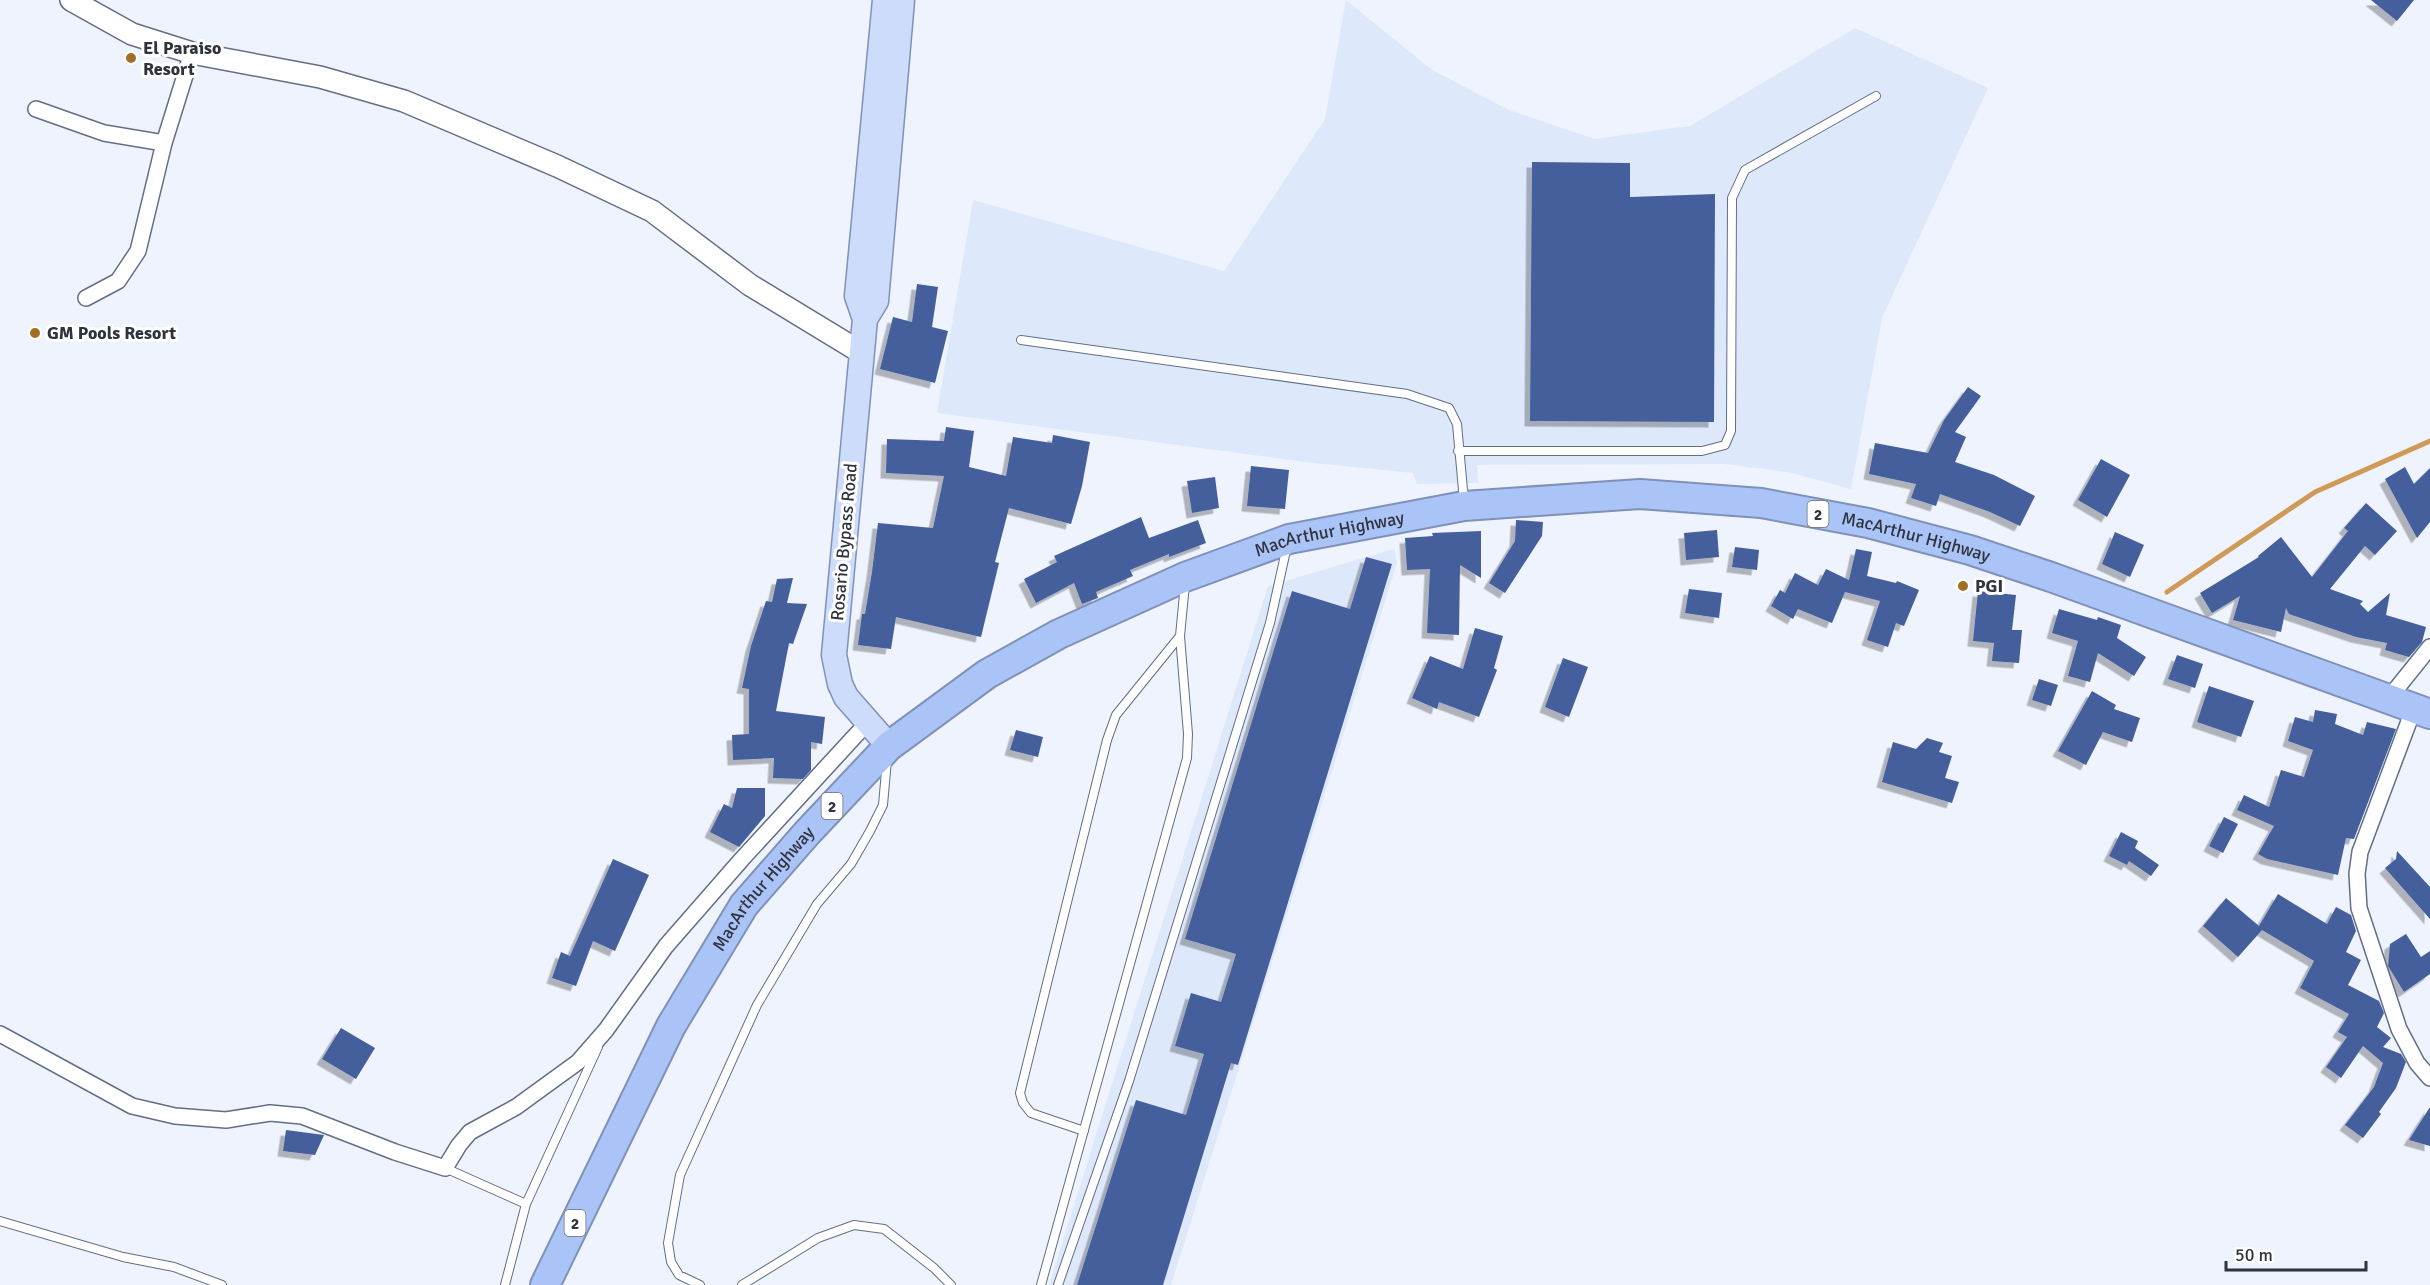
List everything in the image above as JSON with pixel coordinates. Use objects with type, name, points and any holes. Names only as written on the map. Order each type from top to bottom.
[{"type":"highway","name":"MacArthur Highway","points":[[545,1285],[671,1026],[744,905],[807,833],[889,746],[987,674],[1059,634],[1185,577],[1289,539],[1464,506],[1640,494],[1761,503],[1868,523],[1970,550],[2411,707]]},
{"type":"main road","name":"Rosario Bypass Road","points":[[885,0],[857,296],[865,319],[834,655],[840,684],[846,697],[889,746]]},
{"type":"main road","name":"Rosario Bypass Road","points":[[865,319],[876,301],[902,0]]},
{"type":"street","points":[[71,0],[132,34],[192,53],[320,77],[404,101],[557,166],[652,211],[750,285],[862,353]]},
{"type":"street","points":[[86,298],[118,281],[138,251],[164,143],[192,53]]},
{"type":"street","points":[[36,109],[104,133],[164,143]]},
{"type":"street","points":[[2430,647],[2360,852],[2357,874],[2359,908],[2399,1029],[2417,1063],[2430,1078]]},
{"type":"street","points":[[0,1034],[132,1106],[176,1116],[226,1120],[270,1113],[302,1116],[395,1152],[446,1168],[459,1145],[470,1132],[516,1107],[578,1062],[606,1030],[666,946],[867,723]]},
{"type":"lane","points":[[1458,451],[1702,451],[1725,446],[1731,431],[1732,198],[1745,170],[1876,96]]},
{"type":"lane","points":[[1021,340],[1407,394],[1449,408],[1457,424],[1464,506]]},
{"type":"lane","points":[[1058,1285],[1136,1059],[1270,623],[1289,539]]},
{"type":"lane","points":[[1041,1285],[1187,758],[1188,734],[1180,636],[1185,577]]},
{"type":"lane","points":[[1084,1131],[1031,1113],[1023,1103],[1020,1093],[1107,740],[1116,715],[1180,636]]},
{"type":"lane","points":[[700,1285],[679,1275],[671,1262],[668,1243],[680,1175],[757,1005],[817,904],[850,864],[883,805],[889,746]]},
{"type":"lane","points":[[505,1285],[526,1204],[606,1030]]},
{"type":"lane","points":[[446,1168],[526,1204]]},
{"type":"lane","points":[[0,1221],[123,1257],[174,1267],[222,1285]]},
{"type":"lane","points":[[742,1285],[818,1238],[854,1225],[884,1229],[934,1268],[951,1285]]},
{"type":"shaded area","points":[[1346,0],[1432,70],[1509,110],[1594,139],[1690,126],[1855,28],[1988,88],[1882,318],[1851,489],[1788,472],[1724,464],[1477,465],[1478,483],[1417,484],[1413,473],[1313,463],[937,413],[973,200],[1224,271],[1325,119]]},
{"type":"shaded area","points":[[1394,549],[1397,563],[1171,1285],[1049,1285],[1268,586]]},
{"type":"building","points":[[2371,0],[2414,0],[2397,21]]},
{"type":"building","points":[[1532,162],[1630,163],[1630,197],[1715,194],[1714,422],[1530,421]]},
{"type":"building","points":[[917,284],[938,287],[932,327],[948,331],[935,383],[880,369],[893,317],[912,322]]},
{"type":"building","points":[[1968,387],[1981,396],[1955,432],[1966,437],[1955,462],[1994,475],[2035,496],[2020,526],[1990,512],[1940,494],[1936,506],[1911,498],[1916,484],[1869,474],[1875,443],[1928,453],[1944,420]]},
{"type":"building","points":[[946,427],[974,431],[969,467],[1006,476],[1013,437],[1052,443],[1053,435],[1090,442],[1082,486],[1071,524],[1009,508],[995,562],[999,563],[981,637],[896,617],[891,649],[858,645],[862,614],[865,614],[872,572],[878,523],[933,528],[944,476],[886,473],[887,439],[944,441]]},
{"type":"building","points":[[2101,459],[2130,475],[2107,517],[2078,500]]},
{"type":"building","points":[[1251,466],[1289,470],[1285,509],[1247,506]]},
{"type":"building","points":[[2405,467],[2414,484],[2430,468],[2430,522],[2417,538],[2385,479]]},
{"type":"building","points":[[1215,477],[1219,508],[1192,513],[1187,481]]},
{"type":"building","points":[[2366,503],[2397,531],[2375,555],[2365,546],[2330,589],[2363,601],[2360,604],[2368,612],[2390,593],[2386,615],[2426,627],[2422,642],[2409,657],[2385,650],[2387,643],[2356,637],[2289,614],[2286,608],[2281,632],[2233,620],[2240,596],[2212,613],[2200,593],[2259,557],[2281,537],[2312,577],[2348,531],[2344,528]]},
{"type":"building","points":[[1141,517],[1149,538],[1198,520],[1206,543],[1169,557],[1169,554],[1130,570],[1133,576],[1096,592],[1098,598],[1082,604],[1074,583],[1036,603],[1024,579],[1057,562],[1054,556]]},
{"type":"building","points":[[1516,520],[1543,522],[1542,536],[1505,593],[1489,583],[1515,541]]},
{"type":"building","points":[[1717,530],[1719,557],[1686,560],[1684,533]]},
{"type":"building","points":[[1481,531],[1481,578],[1460,565],[1459,635],[1427,633],[1430,569],[1407,570],[1405,538],[1433,536],[1432,533]]},
{"type":"building","points":[[2115,532],[2144,545],[2130,577],[2102,564]]},
{"type":"building","points":[[1735,547],[1759,550],[1757,570],[1732,567]]},
{"type":"building","points":[[1856,549],[1872,552],[1867,576],[1896,583],[1897,581],[1919,590],[1904,626],[1896,623],[1888,647],[1867,640],[1880,601],[1845,592],[1832,623],[1798,609],[1793,619],[1771,606],[1780,590],[1785,593],[1795,573],[1818,585],[1826,569],[1849,580]]},
{"type":"building","points":[[1366,557],[1392,564],[1238,1065],[1231,1063],[1163,1285],[1077,1285],[1136,1100],[1186,1115],[1204,1054],[1175,1046],[1191,993],[1221,1002],[1236,954],[1185,939],[1292,591],[1350,609]]},
{"type":"building","points":[[793,578],[787,603],[807,604],[793,644],[789,643],[776,711],[825,717],[822,744],[811,742],[811,770],[803,779],[773,778],[774,758],[733,760],[732,735],[749,734],[749,689],[742,688],[751,646],[766,601],[772,602],[777,579]]},
{"type":"building","points":[[1689,589],[1722,593],[1719,618],[1685,613]]},
{"type":"building","points":[[1978,591],[2016,595],[2012,630],[2022,630],[2019,663],[1992,661],[1994,643],[1973,641]]},
{"type":"building","points":[[2059,609],[2097,620],[2098,617],[2121,625],[2117,638],[2146,657],[2134,676],[2098,653],[2090,682],[2068,676],[2078,641],[2052,633]]},
{"type":"building","points":[[1475,628],[1503,636],[1494,668],[1497,670],[1479,717],[1439,702],[1437,709],[1412,698],[1430,656],[1463,669]]},
{"type":"building","points":[[2177,655],[2203,664],[2195,688],[2168,679]]},
{"type":"building","points":[[1563,658],[1588,667],[1569,717],[1545,707]]},
{"type":"building","points":[[2039,679],[2058,685],[2051,706],[2032,700]]},
{"type":"building","points":[[2209,686],[2254,701],[2241,737],[2197,722]]},
{"type":"building","points":[[2092,691],[2116,705],[2114,709],[2140,718],[2132,742],[2103,732],[2086,765],[2058,751]]},
{"type":"building","points":[[2315,710],[2337,714],[2335,724],[2363,735],[2367,722],[2396,729],[2354,839],[2346,838],[2338,875],[2267,859],[2258,854],[2274,826],[2237,810],[2244,795],[2269,807],[2281,770],[2304,777],[2313,750],[2288,741],[2295,717],[2313,722]]},
{"type":"building","points":[[1016,730],[1043,737],[1038,757],[1010,750]]},
{"type":"building","points":[[1927,738],[1943,743],[1939,752],[1952,756],[1945,778],[1959,782],[1952,803],[1882,782],[1893,742],[1916,749]]},
{"type":"building","points":[[737,788],[765,788],[765,816],[739,847],[710,832],[724,804],[732,808]]},
{"type":"building","points":[[2224,817],[2238,824],[2223,853],[2209,846]]},
{"type":"building","points":[[2121,832],[2138,841],[2135,848],[2159,865],[2151,876],[2129,861],[2127,865],[2109,856]]},
{"type":"building","points":[[2397,851],[2430,887],[2430,919],[2385,868],[2396,859]]},
{"type":"building","points":[[613,859],[649,875],[615,951],[593,941],[576,986],[552,978],[561,952],[570,956]]},
{"type":"building","points":[[2278,894],[2327,924],[2336,907],[2351,915],[2356,931],[2346,952],[2361,960],[2348,985],[2379,1001],[2384,1013],[2377,1027],[2391,1038],[2383,1047],[2401,1054],[2406,1062],[2396,1088],[2379,1112],[2381,1114],[2363,1138],[2345,1125],[2374,1087],[2383,1063],[2363,1046],[2341,1078],[2326,1067],[2347,1037],[2338,1032],[2349,1014],[2300,988],[2314,961],[2262,930],[2238,957],[2203,926],[2226,898],[2259,926]]},
{"type":"building","points":[[2406,934],[2421,957],[2430,951],[2430,974],[2404,992],[2388,966],[2390,944]]},
{"type":"building","points":[[341,1028],[375,1048],[356,1079],[322,1059]]},
{"type":"building","points":[[2430,1107],[2430,1146],[2409,1140]]},
{"type":"building","points":[[286,1130],[324,1135],[315,1155],[283,1151]]},
{"type":"waterway","points":[[2167,592],[2315,492],[2430,441]]},
{"type":"place","name":"El Paraiso Resort","points":[[131,58]]},
{"type":"place","name":"GM Pools Resort","points":[[35,333]]},
{"type":"place","name":"PGI","points":[[1963,586]]}]
